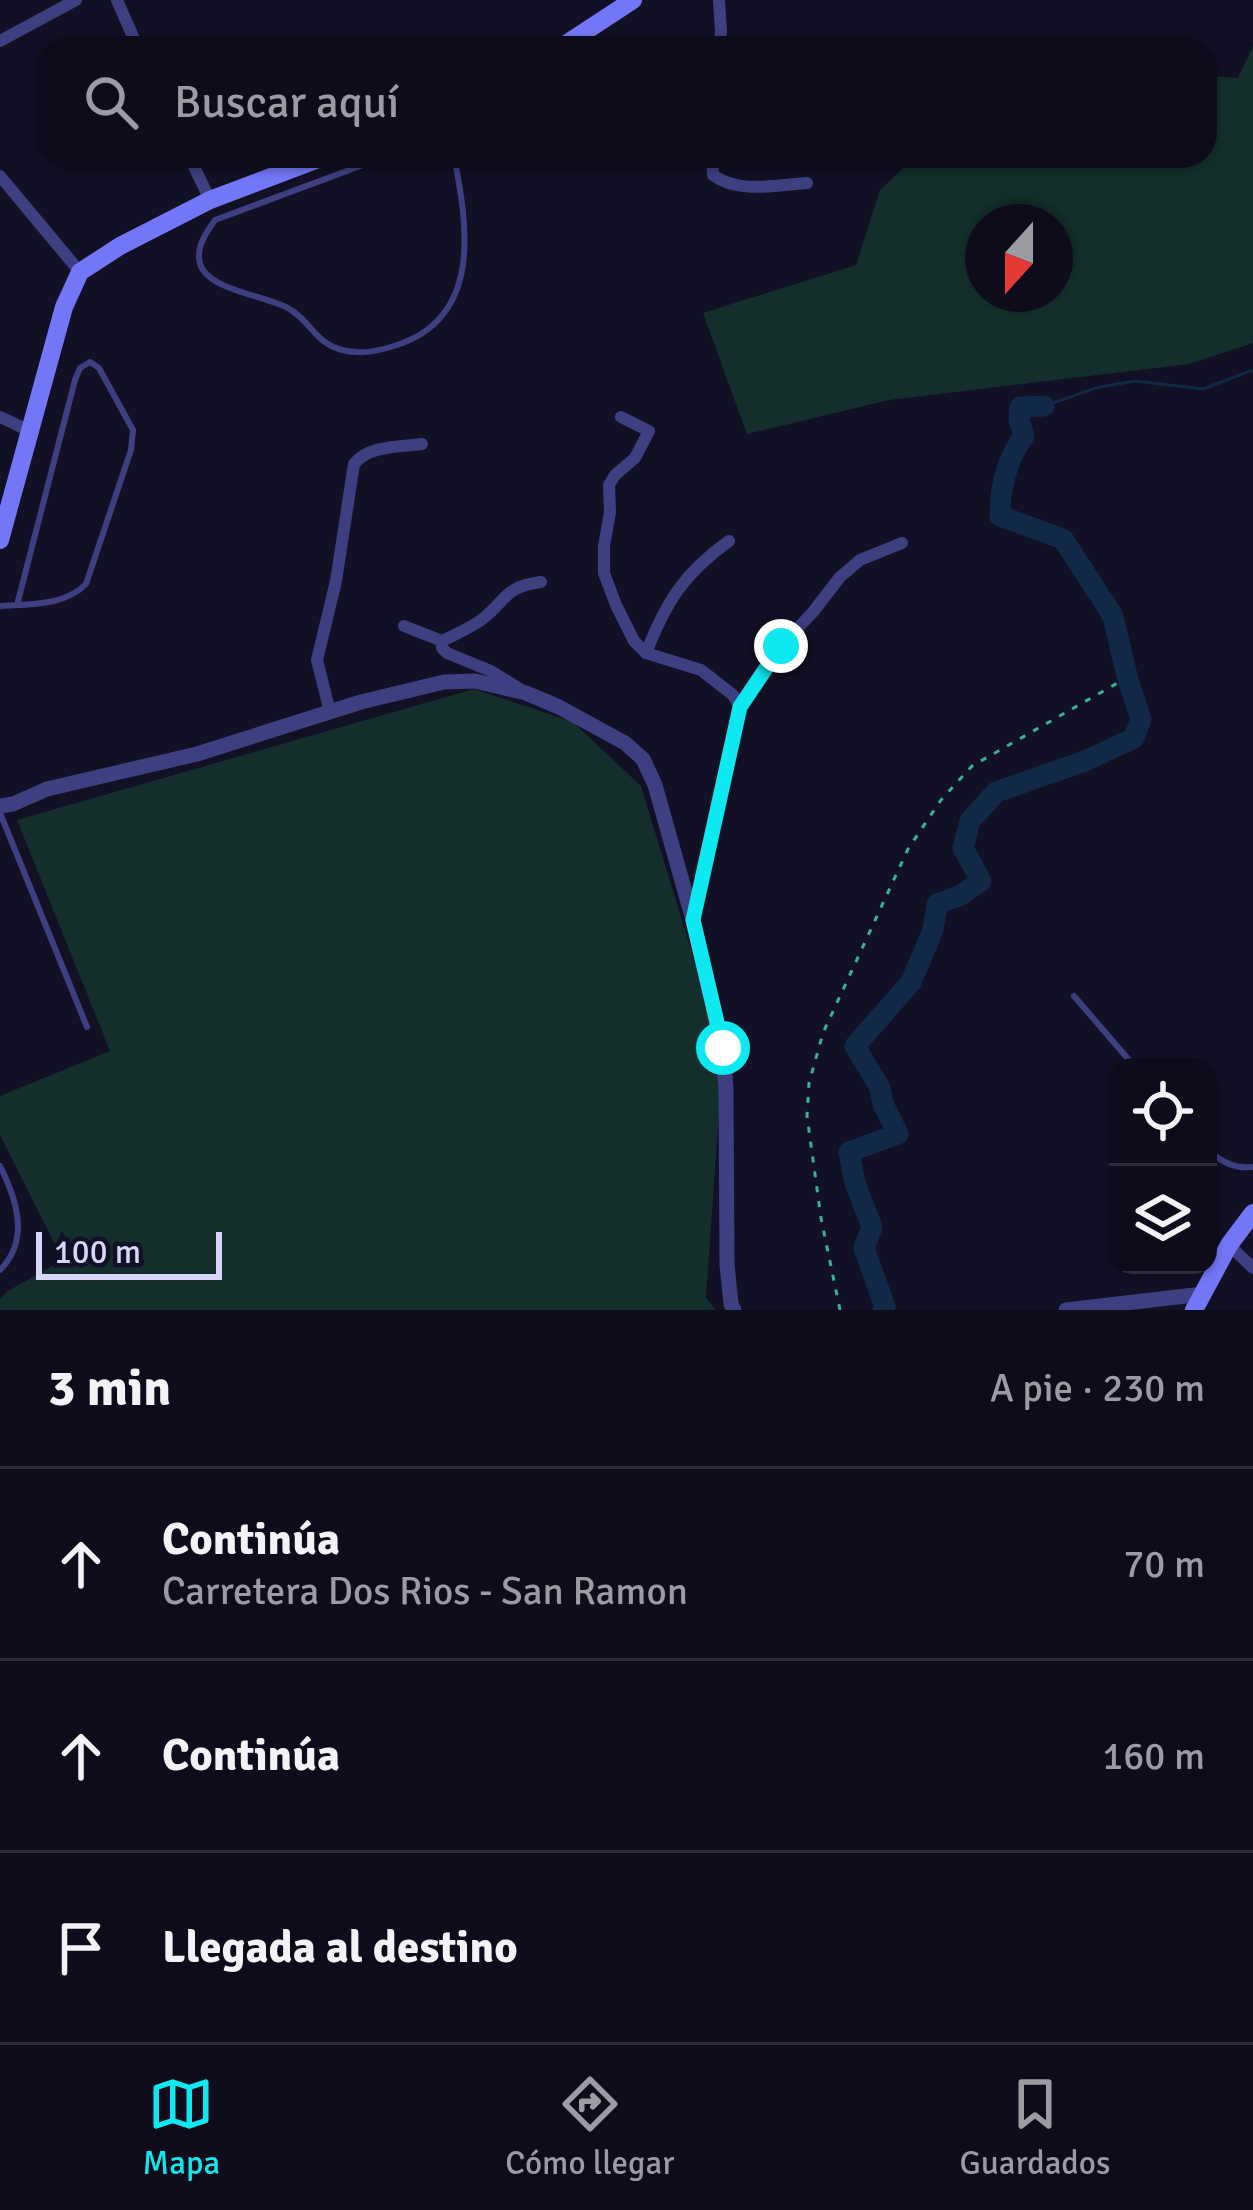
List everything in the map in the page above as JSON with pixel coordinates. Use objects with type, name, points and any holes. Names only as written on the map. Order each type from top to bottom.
[{"type":"main road","points":[[578,36],[633,0]]},
{"type":"main road","points":[[0,540],[64,307],[80,272],[210,200],[294,168]]},
{"type":"main road","points":[[1198,1302],[1253,1213]]},
{"type":"street","points":[[0,40],[76,0]]},
{"type":"street","points":[[117,0],[133,36]]},
{"type":"street","points":[[719,0],[719,36]]},
{"type":"street","points":[[195,168],[210,200]]},
{"type":"street","points":[[713,168],[713,175],[727,184],[807,183]]},
{"type":"street","points":[[0,176],[80,272]]},
{"type":"street","points":[[0,417],[30,431]]},
{"type":"street","points":[[621,417],[649,431],[635,458],[609,484],[604,573],[634,641],[646,653],[701,670],[733,695],[740,707]]},
{"type":"street","points":[[330,712],[317,660],[336,581],[354,464],[370,452],[422,444]]},
{"type":"street","points":[[646,653],[674,592],[701,561],[729,541]]},
{"type":"street","points":[[693,920],[740,707],[781,646],[840,577],[860,560],[902,544]]},
{"type":"street","points":[[404,626],[442,641],[482,620],[507,593],[541,582]]},
{"type":"street","points":[[442,641],[447,653],[490,670],[625,743],[643,759],[655,785],[693,920],[725,1066],[727,1265],[734,1310]]},
{"type":"street","points":[[0,810],[47,789],[197,754],[444,682],[475,681],[526,693]]},
{"type":"street","points":[[1229,1245],[1253,1268]]},
{"type":"street","points":[[1066,1310],[1198,1302]]},
{"type":"lane","points":[[356,168],[215,220],[204,235],[199,264],[218,284],[291,309],[319,340],[358,353],[419,338],[447,311],[465,254],[456,168]]},
{"type":"lane","points":[[0,606],[17,605],[61,600],[76,595],[86,584],[131,450],[133,430],[99,368],[89,362],[74,380],[17,605]]},
{"type":"lane","points":[[0,810],[87,1027]]},
{"type":"lane","points":[[1074,996],[1127,1058]]},
{"type":"lane","points":[[1217,1157],[1228,1165],[1253,1167]]},
{"type":"lane","points":[[0,1166],[19,1225],[18,1243],[0,1270]]},
{"type":"path","points":[[840,1310],[820,1218],[807,1116],[809,1083],[824,1033],[908,849],[940,800],[972,766],[1121,681]]},
{"type":"green space","points":[[1253,46],[1253,343],[1189,364],[889,400],[747,434],[703,313],[856,265],[880,190],[903,168],[1217,168],[1217,77],[1238,78]]},
{"type":"green space","points":[[474,689],[573,722],[641,786],[723,1055],[706,1298],[716,1310],[0,1310],[0,1299],[8,1291],[63,1260],[0,1135],[0,1096],[110,1051],[17,820]]},
{"type":"waterway","points":[[1044,406],[1099,387],[1135,381],[1203,389],[1253,370]]},
{"type":"waterway","points":[[883,1310],[864,1248],[872,1227],[849,1152],[898,1134],[880,1088],[855,1046],[911,982],[933,930],[937,904],[981,881],[963,848],[970,821],[996,792],[1134,738],[1141,719],[1113,616],[1063,539],[1000,516],[1006,474],[1024,436],[1020,407],[1044,406]]},
{"type":"route","points":[[723,1048],[693,920],[740,707],[781,646]]}]
